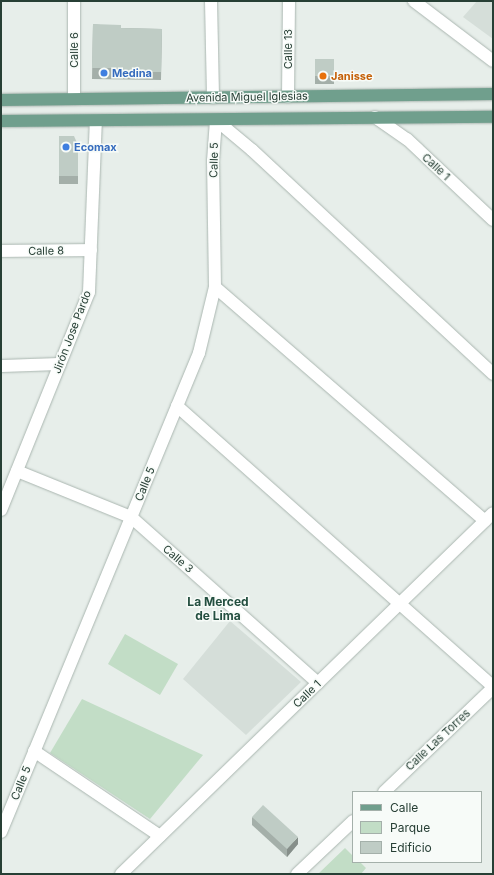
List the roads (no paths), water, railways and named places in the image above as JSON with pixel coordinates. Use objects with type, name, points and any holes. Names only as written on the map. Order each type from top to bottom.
[{"type":"main road","name":"Avenida Miguel Iglesias","points":[[1,100],[493,94]]},
{"type":"main road","name":"Avenida Miguel Iglesias","points":[[1,122],[493,117]]},
{"type":"street","name":"Calle 6","points":[[74,1],[74,99]]},
{"type":"street","points":[[211,1],[213,98]]},
{"type":"street","name":"Calle 13","points":[[288,97],[289,1]]},
{"type":"street","points":[[414,1],[493,61]]},
{"type":"street","name":"Calle 1","points":[[376,118],[407,139],[493,220]]},
{"type":"street","points":[[216,120],[258,155],[493,374]]},
{"type":"street","name":"Calle 5","points":[[1,832],[199,353],[214,287],[213,161],[216,120]]},
{"type":"street","name":"Jirón Jose Pardo","points":[[1,510],[89,292],[96,121]]},
{"type":"street","name":"Calle 8","points":[[1,251],[91,250]]},
{"type":"street","points":[[214,287],[489,517]]},
{"type":"street","points":[[1,366],[60,364]]},
{"type":"street","points":[[177,406],[493,688]]},
{"type":"street","name":"Calle 3","points":[[17,471],[131,517],[318,683]]},
{"type":"street","name":"Calle 1","points":[[121,874],[489,517]]},
{"type":"street","name":"Calle Las Torres","points":[[385,791],[493,688]]},
{"type":"street","points":[[34,751],[160,836]]},
{"type":"street","points":[[297,874],[352,822]]},
{"type":"place","name":"Medina","points":[[104,73]]},
{"type":"place","name":"Janisse","points":[[323,76]]},
{"type":"place","name":"Ecomax","points":[[66,147]]},
{"type":"district","name":"La Merced de Lima","points":[[218,609]]}]
